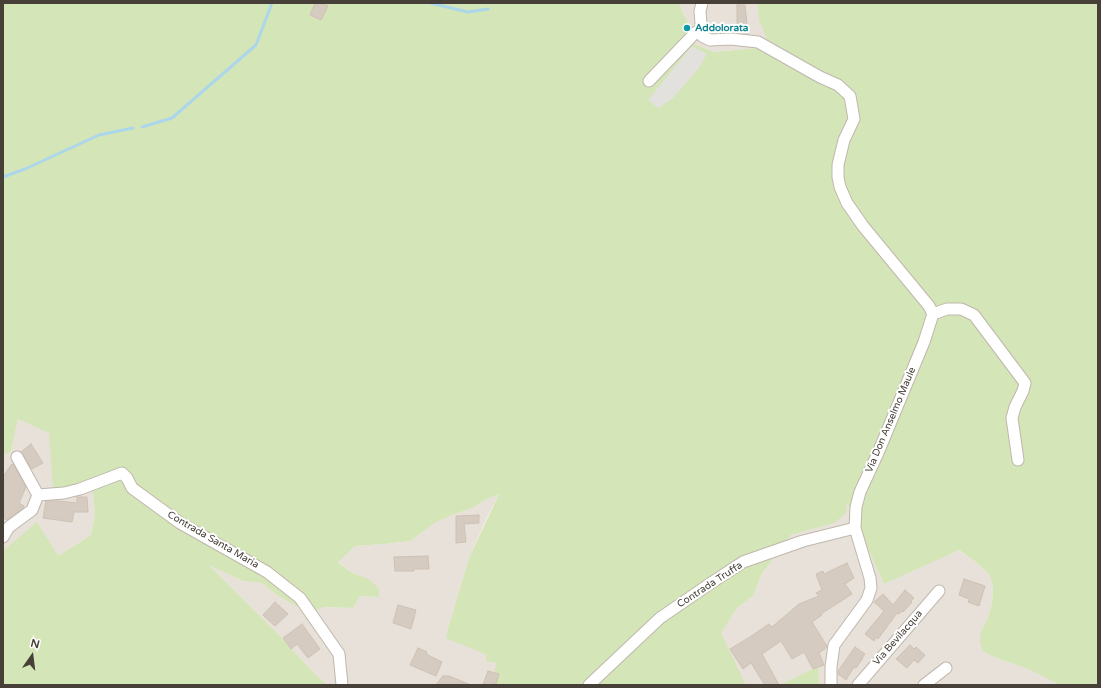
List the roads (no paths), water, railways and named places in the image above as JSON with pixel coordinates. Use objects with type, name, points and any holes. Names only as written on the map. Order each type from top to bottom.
[{"type":"street","points":[[702,3],[700,11],[702,36],[710,40],[732,39],[758,42],[820,77],[838,85],[850,96],[854,119],[844,140],[838,165],[840,187],[847,203],[863,226],[929,306],[932,314],[947,309],[961,309],[974,315],[1025,382],[1012,418],[1018,460]]},
{"type":"street","points":[[649,81],[696,32]]},
{"type":"street","name":"Via Don Anselmo Maule","points":[[831,685],[831,667],[834,645],[867,600],[871,588],[870,578],[855,528],[856,507],[860,492],[878,453],[924,342],[932,314]]},
{"type":"street","points":[[3,537],[9,527],[32,510],[38,495],[17,457]]},
{"type":"street","name":"Contrada Santa Maria","points":[[38,495],[64,493],[80,489],[122,473],[127,478],[132,488],[180,523],[267,572],[300,598],[339,654],[342,685]]},
{"type":"street","name":"Contrada Truffa","points":[[589,685],[660,618],[711,582],[743,562],[803,541],[855,528]]},
{"type":"street","name":"Via Bevilacqua","points":[[858,685],[939,591]]},
{"type":"street","points":[[924,685],[946,668]]},
{"type":"waterway","points":[[142,127],[172,118],[256,45],[272,3]]},
{"type":"waterway","points":[[430,3],[468,12],[488,9]]},
{"type":"waterway","points":[[3,177],[25,169],[99,135],[133,128]]},
{"type":"place","name":"Addolorata","points":[[687,28]]}]
